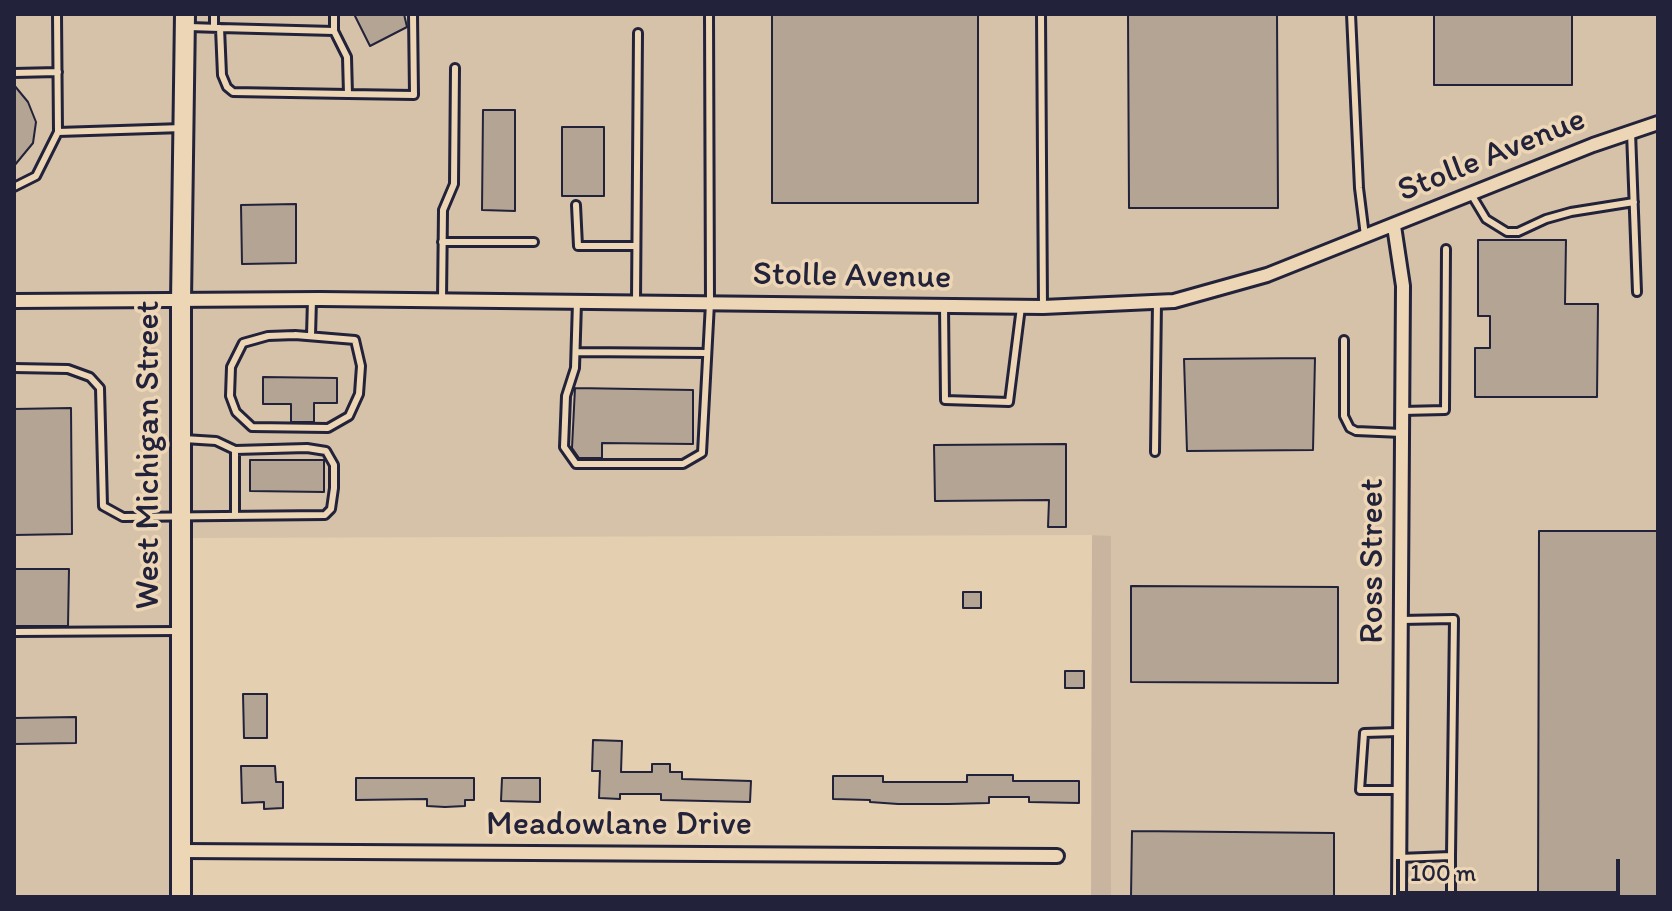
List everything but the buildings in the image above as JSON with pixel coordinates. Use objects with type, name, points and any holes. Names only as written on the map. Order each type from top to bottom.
[{"type":"main road","name":"West Michigan Street","points":[[181,897],[181,301],[185,20]]},
{"type":"street","name":"Stolle Avenue","points":[[14,301],[312,299],[1043,307],[1174,301],[1267,275],[1658,123]]},
{"type":"street","name":"Ross Street","points":[[1394,226],[1403,286],[1399,897]]},
{"type":"street","name":"Meadowlane Drive","points":[[181,851],[1057,856]]},
{"type":"lane","points":[[14,187],[36,176],[58,132],[57,14]]},
{"type":"lane","points":[[214,14],[222,75],[233,92],[414,95],[413,14]]},
{"type":"lane","points":[[334,14],[334,31],[347,57],[348,94]]},
{"type":"lane","points":[[577,302],[575,368],[566,396],[564,447],[576,464],[683,464],[702,453],[710,303],[709,14]]},
{"type":"lane","points":[[1041,14],[1043,307]]},
{"type":"lane","points":[[1351,14],[1359,188],[1365,236]]},
{"type":"lane","points":[[185,20],[217,28],[334,31]]},
{"type":"lane","points":[[636,302],[638,33]]},
{"type":"lane","points":[[442,300],[443,210],[454,184],[455,68]]},
{"type":"lane","points":[[14,73],[58,72]]},
{"type":"lane","points":[[58,132],[184,128]]},
{"type":"lane","points":[[1631,132],[1637,292]]},
{"type":"lane","points":[[1471,194],[1486,219],[1507,232],[1518,232],[1571,212],[1634,202]]},
{"type":"lane","points":[[576,205],[578,246],[636,246]]},
{"type":"lane","points":[[442,242],[534,242]]},
{"type":"lane","points":[[1402,411],[1445,410],[1446,249]]},
{"type":"lane","points":[[311,336],[312,299]]},
{"type":"lane","points":[[1155,452],[1157,302]]},
{"type":"lane","points":[[944,306],[945,400],[1009,402],[1021,307]]},
{"type":"lane","points":[[268,336],[311,336],[355,340],[361,366],[359,394],[349,416],[328,428],[252,427],[236,412],[230,396],[231,367],[243,343],[268,336]]},
{"type":"lane","points":[[1344,340],[1344,416],[1350,428],[1356,431],[1402,433]]},
{"type":"lane","points":[[576,352],[707,353]]},
{"type":"lane","points":[[14,368],[68,369],[90,377],[100,388],[103,506],[123,517],[325,515],[331,509],[334,465],[326,451],[307,448],[235,450],[216,441],[182,439]]},
{"type":"lane","points":[[235,450],[235,516]]},
{"type":"lane","points":[[1401,620],[1454,619],[1451,897]]},
{"type":"lane","points":[[14,632],[181,631]]},
{"type":"lane","points":[[1400,732],[1364,733],[1360,790],[1400,790]]},
{"type":"lane","points":[[1399,858],[1451,856]]},
{"type":"shaded area","points":[[14,14],[1658,14],[1658,897],[1111,897],[1111,537],[1092,535],[182,538],[181,897],[14,897]]},
{"type":"shaded area","points":[[1092,535],[1111,536],[1111,897],[1091,897]]}]
